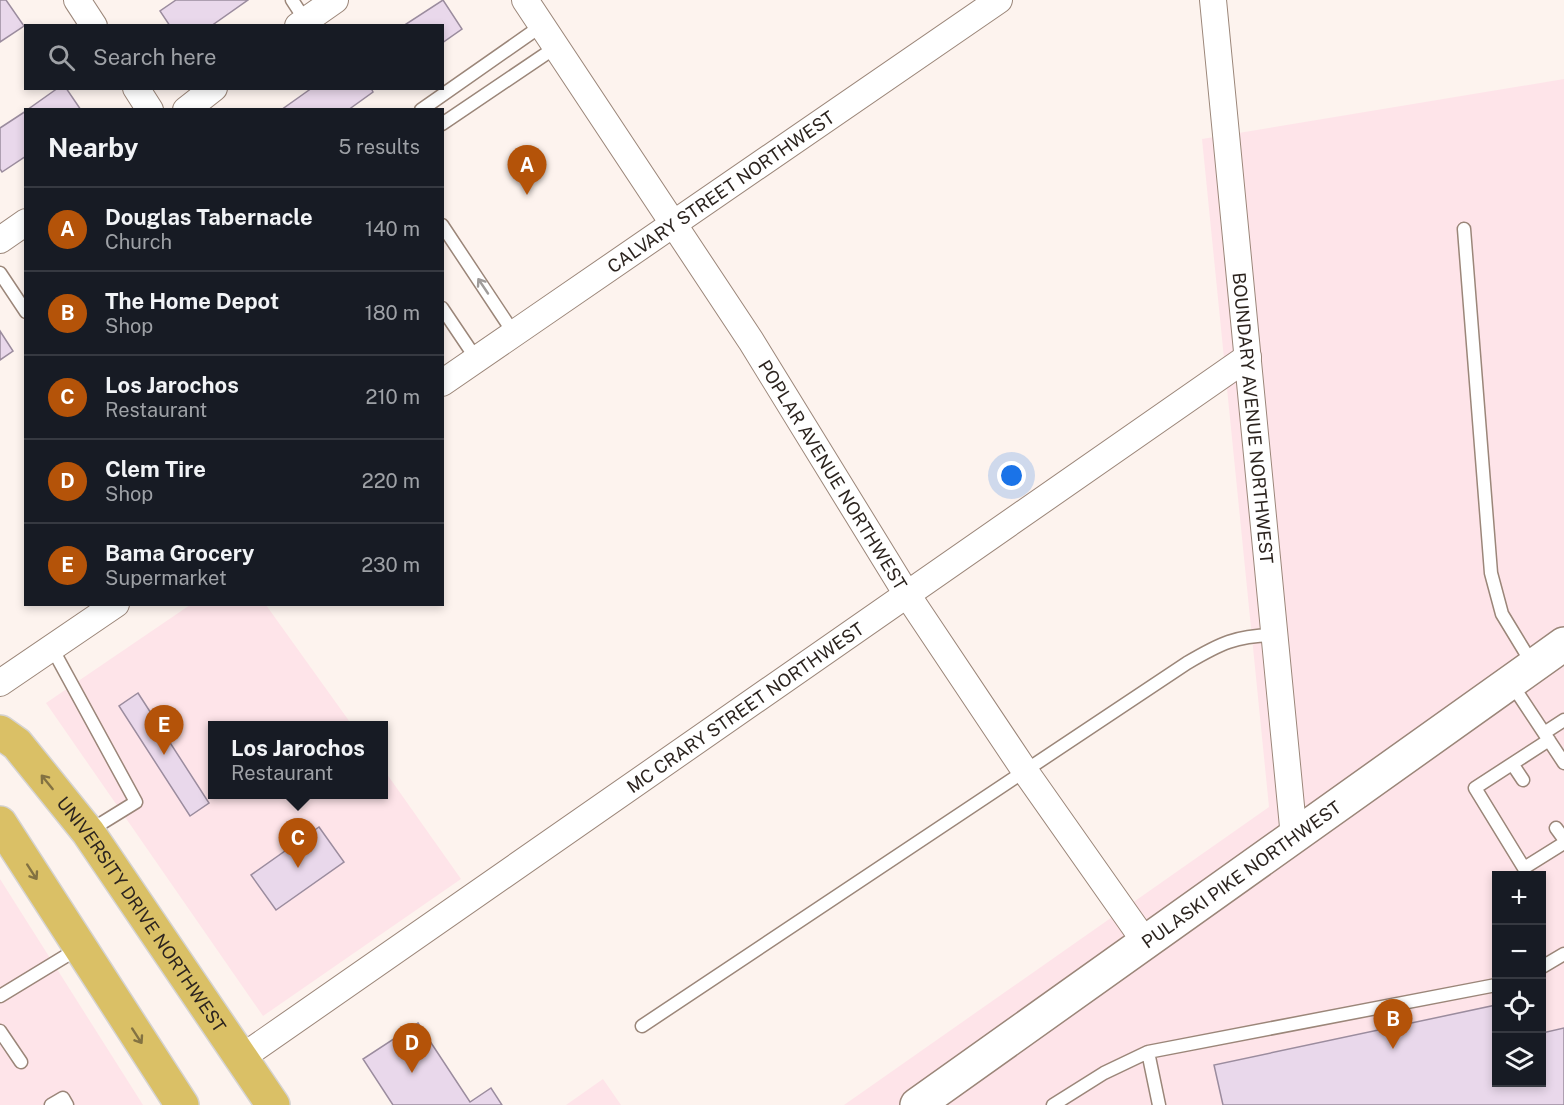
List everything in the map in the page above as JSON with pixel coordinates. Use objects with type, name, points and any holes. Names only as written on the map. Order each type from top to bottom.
[{"type":"highway","name":"UNIVERSITY DRIVE NORTHWEST","points":[[0,732],[17,744],[88,832],[273,1105]]},
{"type":"highway","points":[[0,823],[182,1105]]},
{"type":"main road","name":"PULASKI PIKE NORTHWEST","points":[[917,1105],[1564,644]]},
{"type":"street","points":[[77,0],[93,24]]},
{"type":"street","points":[[298,15],[335,0]]},
{"type":"street","name":"POPLAR AVENUE NORTHWEST","points":[[525,0],[751,341],[906,593],[1025,771],[1146,943]]},
{"type":"street","name":"CALVARY STREET NORTHWEST","points":[[444,382],[674,226],[999,0]]},
{"type":"street","name":"BOUNDARY AVENUE NORTHWEST","points":[[1213,0],[1294,837]]},
{"type":"street","points":[[137,90],[149,108]]},
{"type":"street","points":[[189,108],[211,90]]},
{"type":"street","name":"MC CRARY STREET NORTHWEST","points":[[241,1058],[1248,357]]},
{"type":"street","points":[[0,683],[113,606]]},
{"type":"lane","points":[[424,108],[541,26]]},
{"type":"lane","points":[[444,123],[556,47]]},
{"type":"lane","points":[[444,228],[515,335]]},
{"type":"lane","points":[[1464,229],[1491,573],[1522,674],[1546,736],[1564,763]]},
{"type":"lane","points":[[0,273],[24,309]]},
{"type":"lane","points":[[444,311],[477,360]]},
{"type":"lane","points":[[642,1026],[1220,644],[1243,636],[1275,635]]},
{"type":"lane","points":[[52,648],[136,802],[88,832]]},
{"type":"lane","points":[[1556,828],[1564,841],[1524,868],[1476,788],[1513,765],[1564,720]]},
{"type":"lane","points":[[1513,765],[1523,780]]},
{"type":"lane","points":[[0,996],[80,947]]},
{"type":"lane","points":[[1546,965],[1564,955]]},
{"type":"lane","points":[[1053,1105],[1104,1073],[1148,1052],[1492,986]]},
{"type":"lane","points":[[0,1031],[21,1062]]},
{"type":"lane","points":[[1148,1052],[1159,1105]]},
{"type":"lane","points":[[51,1105],[63,1098],[67,1105]]},
{"type":"shaded area","points":[[1564,79],[1564,1105],[844,1105],[1269,807],[1202,139]]},
{"type":"shaded area","points":[[189,606],[267,606],[349,721],[208,721],[208,799],[388,799],[388,776],[461,879],[263,1016],[46,703]]},
{"type":"shaded area","points":[[0,879],[143,1105],[0,1105]]},
{"type":"shaded area","points":[[603,1079],[621,1105],[566,1105]]},
{"type":"building","points":[[0,0],[6,0],[24,26],[0,42]]},
{"type":"building","points":[[176,0],[248,0],[214,24],[169,24],[160,11]]},
{"type":"building","points":[[443,0],[462,29],[444,42],[444,24],[406,24]]},
{"type":"building","points":[[55,90],[67,90],[80,108],[30,108]]},
{"type":"building","points":[[309,90],[372,90],[373,92],[351,108],[284,108]]},
{"type":"building","points":[[24,112],[24,157],[2,172],[0,169],[0,128]]},
{"type":"building","points":[[0,331],[13,351],[0,360]]},
{"type":"building","points":[[138,693],[209,803],[190,816],[119,706]]},
{"type":"building","points":[[319,827],[344,862],[276,910],[251,875]]},
{"type":"building","points":[[1492,1006],[1492,1087],[1546,1087],[1546,1032],[1564,1028],[1564,1105],[1223,1105],[1214,1065]]},
{"type":"building","points":[[418,1023],[470,1102],[491,1088],[502,1105],[393,1105],[363,1059]]},
{"type":"place","name":"Douglas Tabernacle","points":[[527,195]]},
{"type":"place","name":"Bama Grocery","points":[[164,755]]},
{"type":"place","name":"Los Jarochos","points":[[298,868]]},
{"type":"place","name":"The Home Depot","points":[[1393,1049]]},
{"type":"place","name":"Clem Tire","points":[[412,1073]]}]
